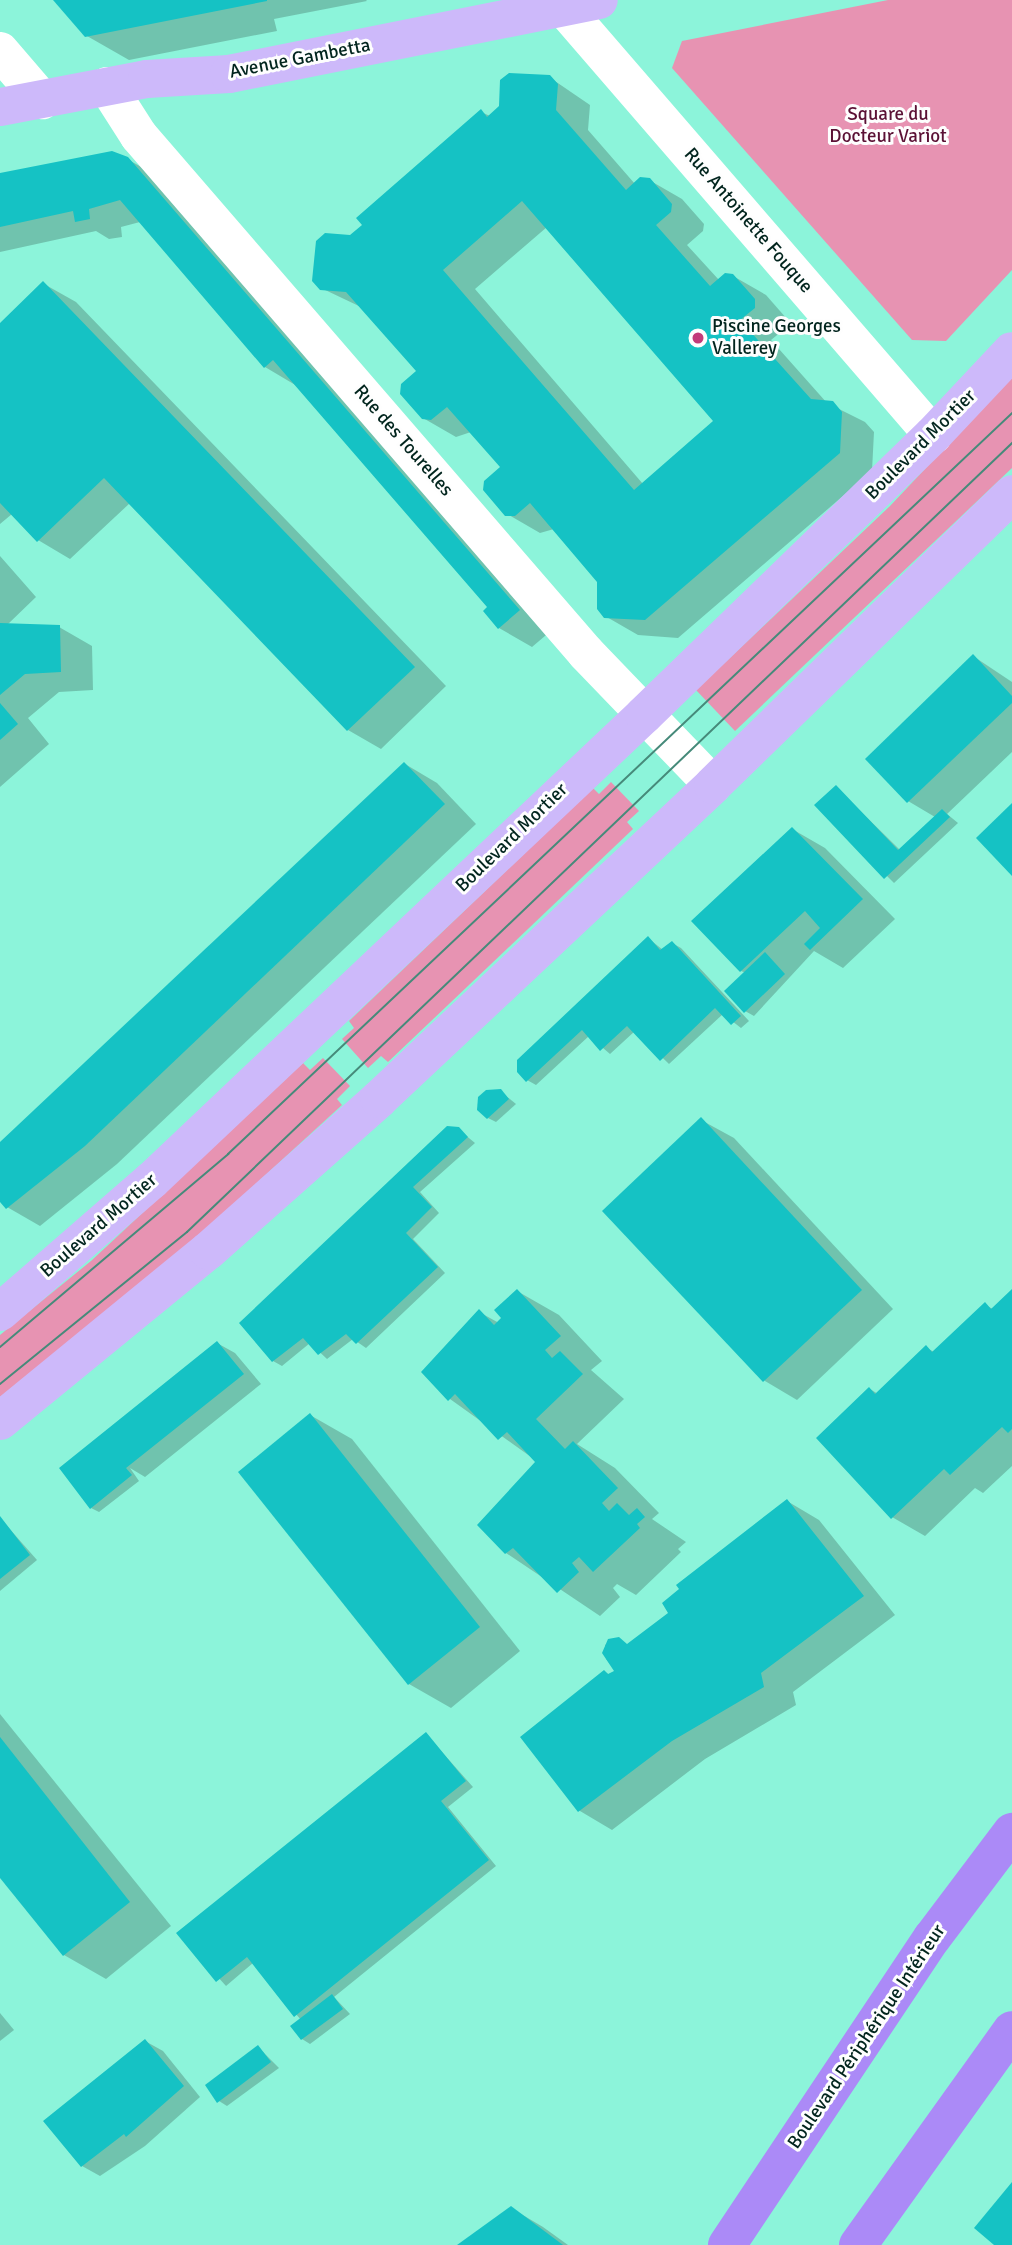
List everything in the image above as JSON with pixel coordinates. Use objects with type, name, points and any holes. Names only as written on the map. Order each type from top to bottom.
[{"type":"highway","name":"Boulevard Périphérique Intérieur","points":[[727,2245],[932,1938],[1012,1832]]},
{"type":"highway","points":[[858,2245],[1012,2030]]},
{"type":"main road","name":"Avenue Gambetta","points":[[0,107],[107,86],[229,74],[599,0]]},
{"type":"main road","name":"Boulevard Mortier","points":[[0,1312],[152,1180],[644,715],[933,435],[1012,351]]},
{"type":"main road","points":[[0,1421],[208,1251],[370,1108],[713,785],[1012,494]]},
{"type":"street","name":"Rue Antoinette Fouque","points":[[563,8],[933,435]]},
{"type":"street","points":[[0,51],[42,100]]},
{"type":"street","name":"Rue des Tourelles","points":[[107,86],[139,136],[644,715],[713,785]]},
{"type":"green space","name":"Square du Docteur Variot","points":[[888,0],[1012,0],[1012,270],[946,341],[912,340],[672,68],[682,41]]},
{"type":"green space","points":[[1012,377],[1012,468],[735,731],[696,690],[890,506]]},
{"type":"green space","points":[[611,782],[639,811],[627,822],[633,829],[388,1062],[381,1056],[368,1068],[342,1039],[354,1028],[349,1021],[593,788],[599,794]]},
{"type":"green space","points":[[323,1058],[350,1086],[337,1099],[342,1105],[188,1246],[0,1397],[0,1335],[91,1261],[303,1063],[310,1070]]},
{"type":"building","points":[[53,0],[267,0],[267,1],[85,37]]},
{"type":"building","name":"Piscine Georges Vallerey","points":[[509,73],[550,75],[558,84],[556,110],[626,190],[640,177],[650,178],[672,204],[671,212],[656,225],[710,286],[725,273],[733,274],[755,299],[755,308],[740,320],[811,399],[833,401],[842,412],[840,453],[645,620],[604,618],[597,609],[597,582],[530,503],[515,516],[505,516],[483,490],[484,481],[500,467],[447,407],[431,420],[422,419],[400,394],[401,384],[416,371],[346,292],[320,290],[312,281],[316,241],[325,233],[350,235],[362,225],[356,218],[481,109],[487,117],[499,106],[500,80]],"holes":[[[522,201],[713,421],[634,490],[443,270]]]},
{"type":"building","points":[[112,151],[128,157],[520,610],[498,629],[483,611],[487,607],[273,360],[264,368],[120,200],[89,209],[90,219],[75,222],[73,211],[0,227],[0,173]]},
{"type":"building","points":[[43,281],[415,667],[347,731],[104,478],[37,542],[0,503],[0,323]]},
{"type":"building","points":[[0,623],[60,625],[61,672],[25,674],[0,695]]},
{"type":"building","points":[[973,654],[1012,696],[1012,703],[907,803],[865,759]]},
{"type":"building","points":[[0,703],[18,724],[0,740]]},
{"type":"building","points":[[404,762],[445,804],[85,1146],[6,1209],[0,1202],[0,1142]]},
{"type":"building","points":[[836,785],[898,850],[942,809],[950,817],[884,879],[814,805]]},
{"type":"building","points":[[1012,803],[1012,876],[976,838]]},
{"type":"building","points":[[792,827],[863,899],[810,950],[804,944],[820,928],[805,911],[740,972],[691,921]]},
{"type":"building","points":[[648,936],[660,950],[672,941],[741,1016],[731,1025],[715,1008],[660,1061],[627,1026],[600,1051],[582,1030],[526,1082],[517,1072],[517,1060]]},
{"type":"building","points":[[765,952],[785,974],[744,1013],[724,991]]},
{"type":"building","points":[[501,1089],[509,1099],[487,1119],[477,1110],[478,1097],[486,1090]]},
{"type":"building","points":[[701,1117],[862,1290],[763,1382],[602,1211]]},
{"type":"building","points":[[447,1126],[459,1127],[468,1137],[413,1187],[432,1207],[406,1233],[438,1267],[356,1344],[346,1334],[318,1355],[303,1338],[272,1362],[239,1323]]},
{"type":"building","points":[[517,1289],[561,1336],[545,1350],[552,1358],[560,1351],[583,1374],[536,1419],[565,1449],[573,1441],[618,1488],[602,1503],[609,1511],[617,1503],[629,1515],[637,1508],[645,1517],[637,1524],[640,1528],[593,1572],[579,1557],[572,1563],[579,1572],[557,1593],[513,1548],[505,1554],[477,1525],[535,1462],[507,1432],[498,1440],[455,1394],[448,1401],[421,1372],[479,1309],[494,1325],[501,1318],[494,1310]]},
{"type":"building","points":[[1012,1289],[1012,1429],[1008,1433],[1002,1427],[950,1475],[944,1469],[891,1519],[816,1438],[869,1387],[875,1394],[926,1345],[932,1352],[985,1302],[991,1309]]},
{"type":"building","points":[[217,1341],[244,1374],[126,1468],[132,1475],[90,1509],[59,1468]]},
{"type":"building","points":[[310,1413],[480,1627],[408,1685],[238,1472]]},
{"type":"building","points":[[787,1499],[864,1596],[761,1673],[764,1687],[672,1741],[578,1812],[520,1737],[604,1670],[608,1674],[614,1671],[602,1653],[608,1639],[619,1637],[627,1644],[668,1613],[662,1603],[679,1589],[676,1585]]},
{"type":"building","points":[[0,1516],[30,1555],[0,1579]]},
{"type":"building","points":[[426,1732],[466,1781],[441,1801],[489,1860],[294,2017],[247,1957],[216,1982],[176,1933]]},
{"type":"building","points":[[0,1737],[130,1902],[63,1956],[0,1878]]},
{"type":"building","points":[[332,1994],[343,2009],[301,2040],[290,2026]]},
{"type":"building","points":[[145,2039],[184,2086],[126,2137],[124,2134],[81,2167],[43,2121]]},
{"type":"building","points":[[258,2045],[271,2062],[217,2103],[205,2085]]},
{"type":"building","points":[[1012,2182],[1012,2245],[994,2245],[974,2228]]},
{"type":"building","points":[[511,2206],[563,2245],[457,2245]]},
{"type":"tram line","points":[[0,1347],[228,1154],[1012,413]]},
{"type":"tram line","points":[[0,1384],[187,1232],[1012,443]]},
{"type":"place","name":"Piscine Georges Vallerey","points":[[698,338]]}]
